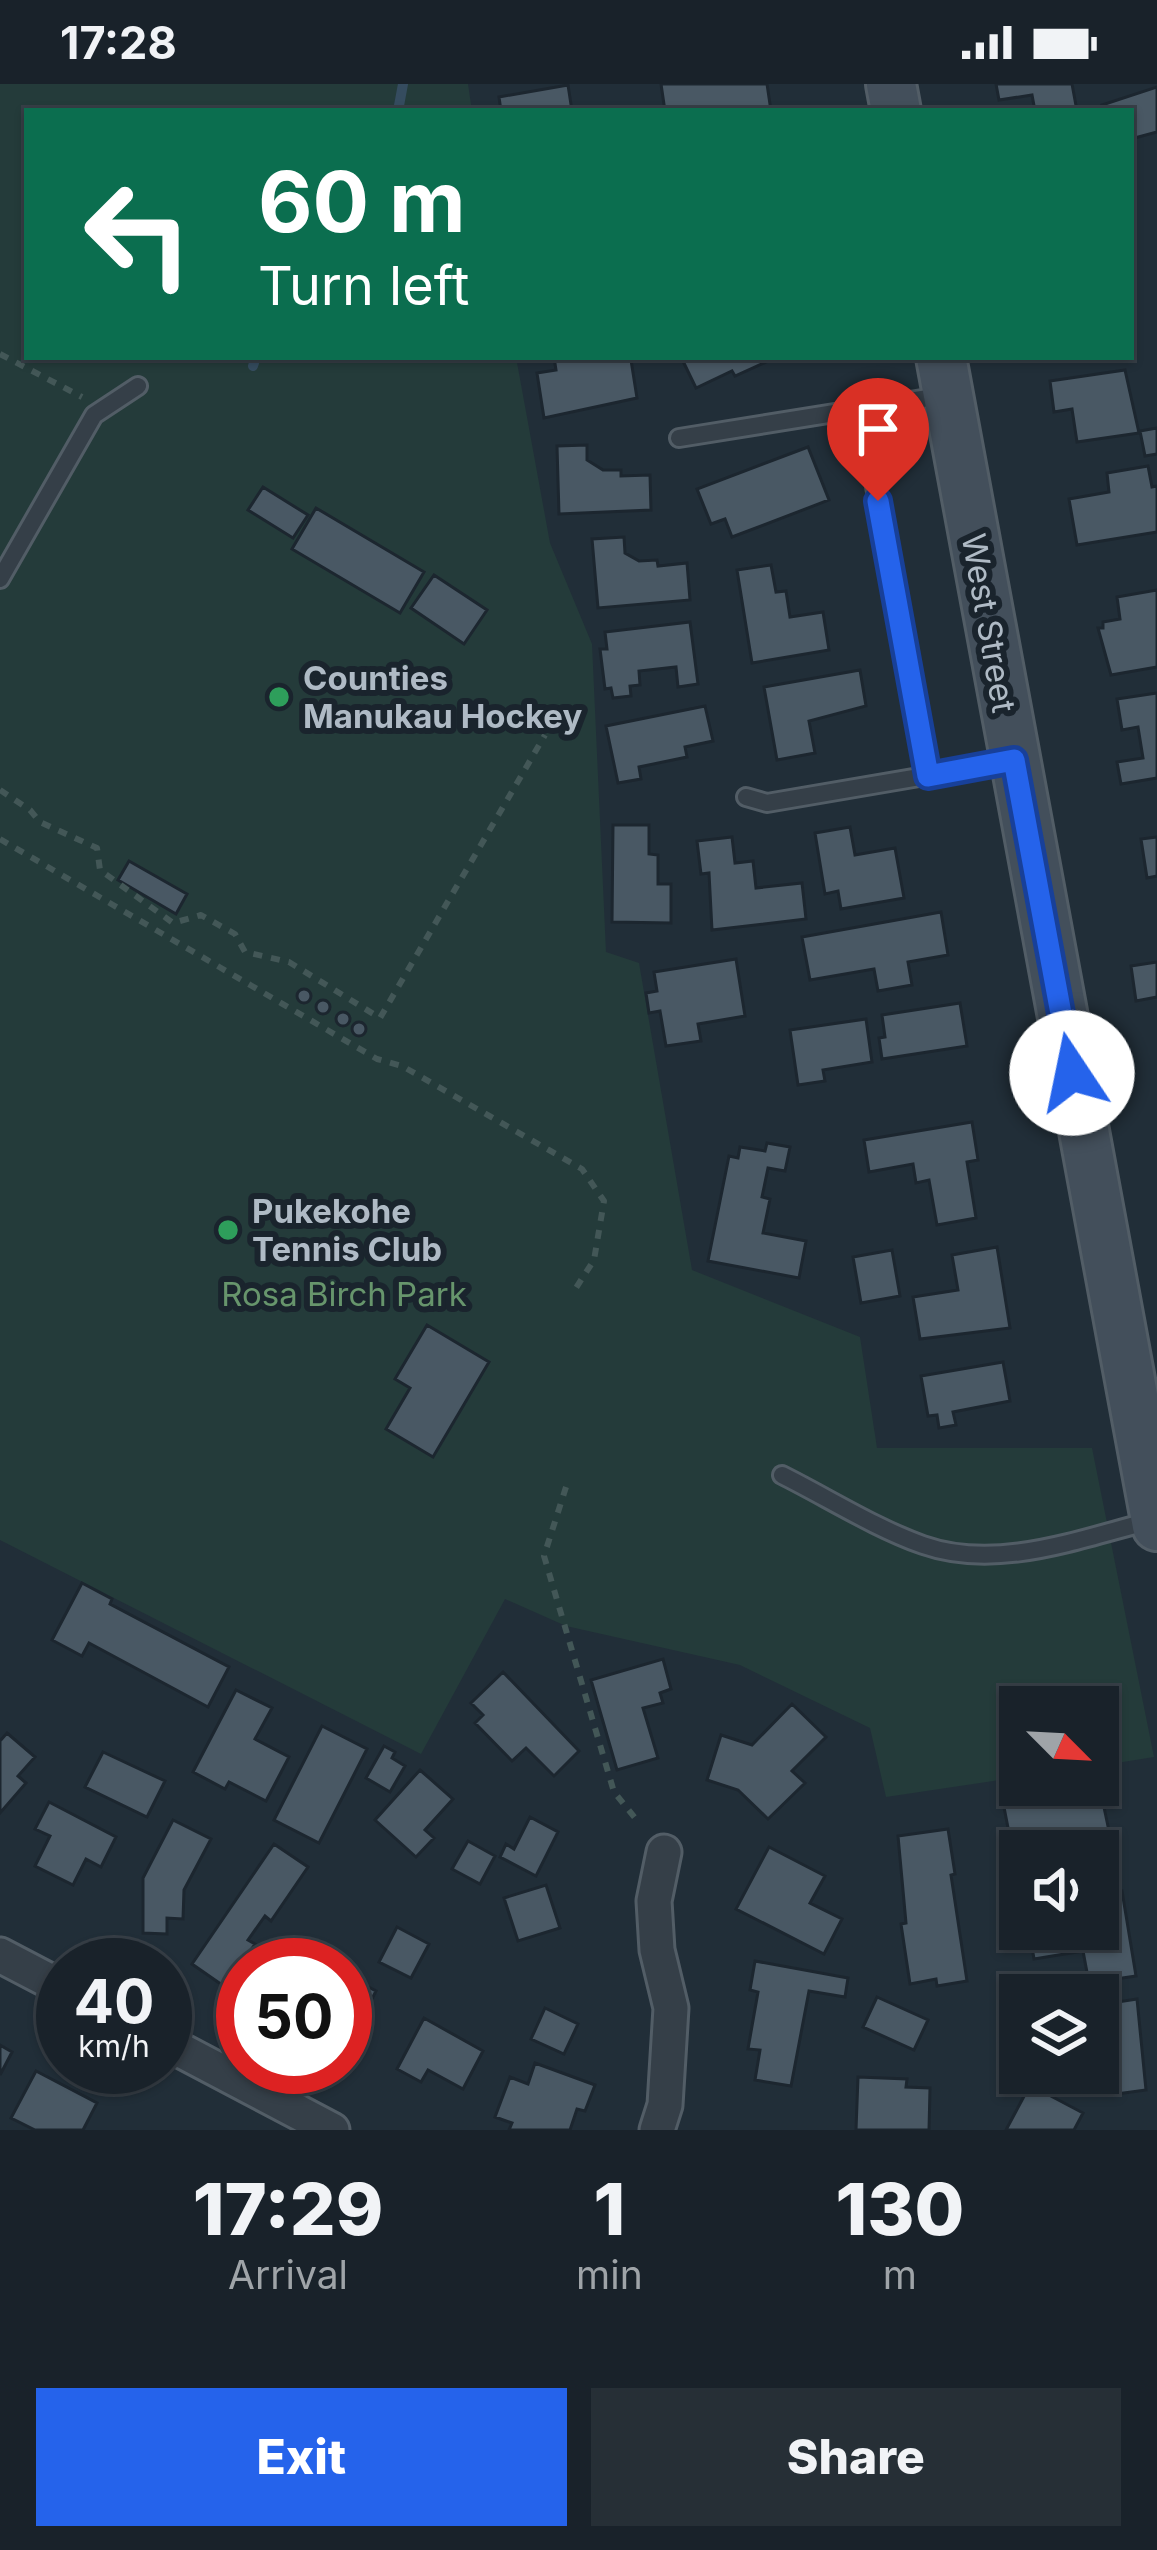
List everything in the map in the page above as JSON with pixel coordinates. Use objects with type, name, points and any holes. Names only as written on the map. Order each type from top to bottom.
[{"type":"main road","name":"West Street","points":[[944,376],[1156,1523]]},
{"type":"street","points":[[657,2130],[665,2105],[671,2008],[654,1901],[664,1852]]},
{"type":"street","points":[[0,1955],[36,1974]]},
{"type":"street","points":[[192,2056],[332,2130]]},
{"type":"lane","points":[[679,438],[861,410],[944,376]]},
{"type":"lane","points":[[0,580],[94,415],[138,386]]},
{"type":"lane","points":[[861,410],[928,776]]},
{"type":"lane","points":[[746,797],[767,803],[1014,760]]},
{"type":"lane","points":[[782,1475],[925,1546],[988,1555],[1156,1523]]},
{"type":"path","points":[[0,354],[103,409]]},
{"type":"path","points":[[0,790],[40,822],[97,848],[100,870],[173,922],[201,915],[235,934],[245,952],[289,962],[380,1018],[545,735]]},
{"type":"path","points":[[0,839],[377,1059],[402,1066],[583,1169],[604,1201],[594,1260],[574,1291]]},
{"type":"path","points":[[566,1487],[544,1556],[614,1792],[635,1818]]},
{"type":"green space","name":"Rosa Birch Park","points":[[0,84],[468,84],[472,108],[24,108],[24,360],[517,360],[550,543],[592,644],[606,952],[639,963],[692,1270],[860,1337],[877,1448],[1092,1448],[1154,1757],[1119,1763],[1119,1686],[999,1686],[999,1780],[886,1797],[870,1728],[740,1665],[566,1626],[505,1599],[421,1754],[0,1540]]},
{"type":"building","points":[[661,84],[767,84],[771,108],[665,108]]},
{"type":"building","points":[[996,84],[1072,84],[1076,108],[1034,108],[1032,95],[999,100]]},
{"type":"building","points":[[568,85],[572,108],[501,108],[499,97]]},
{"type":"building","points":[[1157,87],[1157,132],[1134,138],[1134,108],[1102,105]]},
{"type":"building","points":[[554,360],[631,360],[637,398],[544,418],[537,373],[556,370]]},
{"type":"building","points":[[682,360],[770,360],[735,376],[732,371],[696,388]]},
{"type":"building","points":[[1125,370],[1139,433],[1077,442],[1072,409],[1054,412],[1050,381]]},
{"type":"building","points":[[1157,428],[1157,454],[1145,456],[1140,431]]},
{"type":"building","points":[[587,445],[587,460],[603,470],[621,470],[621,476],[650,475],[651,510],[559,514],[557,446]]},
{"type":"building","points":[[808,447],[829,500],[732,537],[725,519],[711,524],[697,489]]},
{"type":"building","points":[[1148,466],[1152,487],[1157,486],[1157,532],[1077,545],[1069,499],[1109,492],[1107,473]]},
{"type":"building","points":[[263,487],[308,515],[293,538],[248,510]]},
{"type":"building","points":[[316,508],[424,572],[400,613],[292,549]]},
{"type":"building","points":[[624,537],[625,553],[639,561],[657,560],[658,566],[687,563],[690,600],[598,608],[592,539]]},
{"type":"building","points":[[771,565],[776,592],[786,591],[790,617],[823,612],[829,650],[752,663],[737,570]]},
{"type":"building","points":[[434,575],[487,610],[464,644],[411,608]]},
{"type":"building","points":[[1157,590],[1157,667],[1111,675],[1098,628],[1103,628],[1103,622],[1120,619],[1117,597]]},
{"type":"building","points":[[690,622],[698,684],[678,687],[676,667],[639,671],[640,685],[630,686],[631,696],[613,698],[611,688],[605,689],[600,649],[607,649],[605,632]]},
{"type":"building","points":[[860,670],[866,706],[809,721],[815,753],[777,760],[764,687]]},
{"type":"building","points":[[1157,693],[1157,778],[1121,784],[1117,762],[1143,758],[1138,727],[1122,730],[1117,699]]},
{"type":"building","points":[[705,706],[713,741],[685,747],[687,757],[639,767],[641,779],[618,783],[606,726]]},
{"type":"building","points":[[613,825],[649,825],[649,854],[658,855],[658,884],[671,884],[671,923],[612,922]]},
{"type":"building","points":[[850,827],[855,855],[895,848],[904,898],[841,909],[838,891],[825,894],[815,833]]},
{"type":"building","points":[[732,837],[735,863],[753,861],[756,888],[802,883],[806,919],[712,930],[709,873],[701,874],[697,841]]},
{"type":"building","points":[[1157,837],[1157,876],[1147,878],[1141,839]]},
{"type":"building","points":[[129,861],[187,894],[176,914],[118,880]]},
{"type":"building","points":[[941,912],[948,955],[908,962],[912,985],[878,991],[874,969],[810,980],[802,937]]},
{"type":"building","points":[[736,959],[745,1016],[698,1024],[701,1041],[666,1046],[660,1011],[649,1013],[646,993],[657,991],[654,972]]},
{"type":"building","points":[[1157,962],[1157,997],[1136,1001],[1131,966]]},
{"type":"building","points":[[304,989],[311,996],[304,1003],[297,996]]},
{"type":"building","points":[[323,1000],[330,1007],[323,1014],[316,1007]]},
{"type":"building","points":[[960,1003],[967,1046],[882,1059],[882,1015]]},
{"type":"building","points":[[343,1012],[350,1019],[343,1026],[336,1019]]},
{"type":"building","points":[[866,1019],[872,1062],[823,1070],[825,1081],[798,1085],[790,1030]]},
{"type":"building","points":[[359,1022],[366,1029],[359,1036],[352,1029]]},
{"type":"building","points":[[972,1122],[978,1160],[967,1162],[976,1218],[937,1225],[929,1180],[916,1183],[913,1164],[869,1172],[864,1140]]},
{"type":"building","points":[[767,1143],[790,1147],[785,1171],[768,1168],[762,1197],[770,1199],[763,1233],[806,1241],[799,1278],[708,1261],[729,1156],[738,1158],[740,1147],[765,1151]]},
{"type":"building","points":[[997,1247],[1010,1328],[920,1339],[913,1297],[958,1290],[952,1255]]},
{"type":"building","points":[[892,1250],[900,1296],[861,1303],[853,1257]]},
{"type":"building","points":[[427,1325],[489,1362],[433,1457],[386,1429],[410,1388],[395,1379]]},
{"type":"building","points":[[1003,1362],[1010,1401],[953,1412],[956,1425],[939,1428],[937,1415],[928,1416],[921,1376]]},
{"type":"building","points":[[82,1583],[112,1599],[110,1604],[229,1667],[208,1707],[89,1643],[82,1656],[52,1640]]},
{"type":"building","points":[[663,1659],[671,1689],[660,1693],[663,1703],[643,1708],[658,1758],[617,1770],[591,1680]]},
{"type":"building","points":[[503,1672],[579,1751],[554,1776],[526,1748],[512,1761],[475,1723],[483,1715],[471,1703]]},
{"type":"building","points":[[236,1690],[272,1708],[255,1739],[289,1757],[266,1801],[229,1782],[225,1789],[193,1772]]},
{"type":"building","points":[[792,1704],[826,1737],[792,1771],[805,1783],[768,1819],[738,1790],[707,1780],[721,1735],[752,1745]]},
{"type":"building","points":[[322,1726],[367,1749],[319,1843],[274,1820]]},
{"type":"building","points":[[7,1733],[35,1757],[18,1776],[26,1783],[0,1813],[0,1741]]},
{"type":"building","points":[[384,1746],[405,1766],[390,1792],[366,1778]]},
{"type":"building","points":[[103,1752],[165,1781],[147,1817],[85,1787]]},
{"type":"building","points":[[420,1770],[453,1799],[425,1830],[434,1838],[416,1857],[375,1820]]},
{"type":"building","points":[[49,1802],[116,1837],[101,1867],[86,1859],[73,1885],[35,1866],[50,1836],[35,1829]]},
{"type":"building","points":[[1004,1806],[1104,1806],[1109,1830],[1008,1830]]},
{"type":"building","points":[[530,1817],[558,1832],[536,1876],[500,1857],[506,1844],[514,1849]]},
{"type":"building","points":[[173,1820],[211,1839],[184,1890],[183,1919],[167,1918],[167,1934],[143,1933],[143,1878]]},
{"type":"building","points":[[948,1829],[967,1981],[937,1986],[936,1979],[910,1984],[901,1924],[906,1923],[898,1836]]},
{"type":"building","points":[[468,1841],[495,1856],[480,1884],[452,1869]]},
{"type":"building","points":[[274,1844],[308,1867],[271,1921],[265,1916],[249,1938],[216,1938],[216,1981],[192,1964]]},
{"type":"building","points":[[769,1847],[825,1876],[810,1903],[842,1919],[824,1954],[736,1909]]},
{"type":"building","points":[[546,1885],[560,1928],[518,1941],[504,1898]]},
{"type":"building","points":[[1119,1892],[1136,1976],[1087,1974],[1083,1951],[1034,1959],[1032,1950],[1119,1950]]},
{"type":"building","points":[[397,1927],[429,1944],[411,1978],[379,1962]]},
{"type":"building","points":[[755,1961],[848,1978],[845,1997],[809,1991],[791,2086],[755,2080],[760,2050],[748,2049],[758,1992],[750,1990]]},
{"type":"building","points":[[877,1997],[928,2020],[914,2050],[863,2027]]},
{"type":"building","points":[[1137,1999],[1146,2090],[1119,2094],[1119,2002]]},
{"type":"building","points":[[545,2008],[578,2024],[564,2054],[531,2039]]},
{"type":"building","points":[[424,2018],[483,2051],[463,2089],[428,2070],[421,2082],[397,2069]]},
{"type":"building","points":[[0,2045],[12,2052],[0,2075]]},
{"type":"building","points":[[535,2063],[595,2085],[585,2111],[577,2109],[570,2130],[509,2130],[512,2123],[495,2117],[510,2077],[528,2084]]},
{"type":"building","points":[[36,2071],[36,2094],[80,2094],[97,2103],[83,2130],[35,2130],[11,2118]]},
{"type":"building","points":[[858,2077],[907,2079],[906,2087],[930,2088],[929,2130],[856,2130]]},
{"type":"building","points":[[1025,2094],[1047,2094],[1083,2113],[1074,2130],[1006,2130]]},
{"type":"waterway","points":[[399,108],[403,84]]},
{"type":"waterway","points":[[253,366],[255,360]]},
{"type":"place","name":"Counties Manukau Hockey","points":[[279,697]]},
{"type":"place","name":"Pukekohe Tennis Club","points":[[228,1230]]},
{"type":"route","points":[[878,501],[928,776],[1014,760],[1072,1073]]}]
